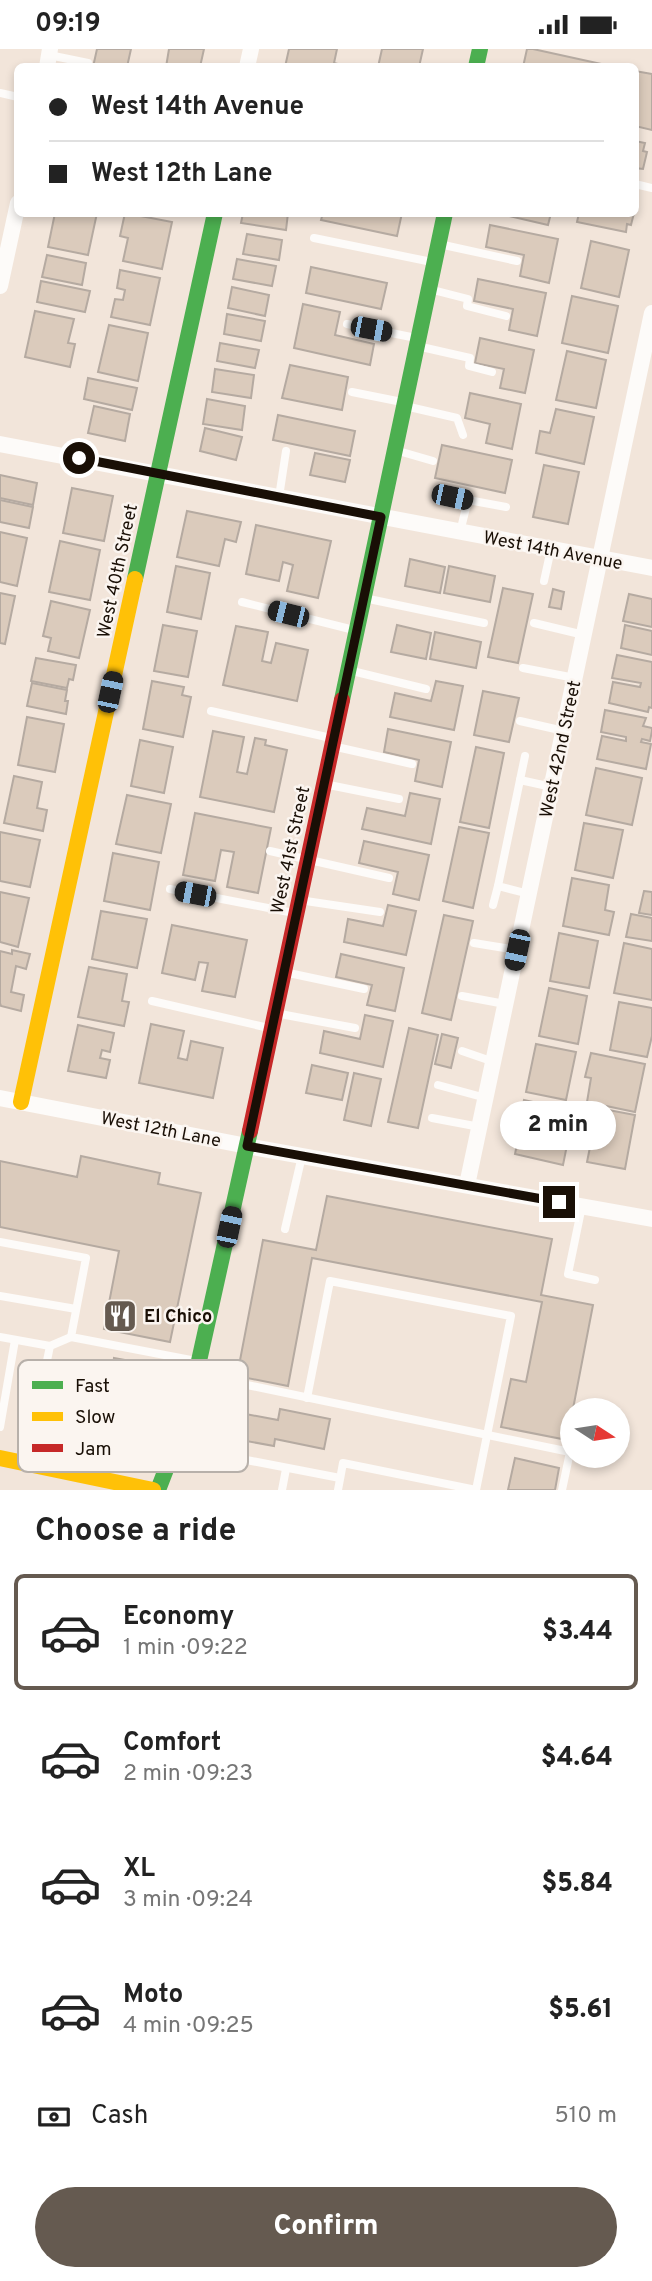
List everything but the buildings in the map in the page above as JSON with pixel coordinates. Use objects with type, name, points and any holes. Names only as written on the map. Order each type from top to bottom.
[{"type":"street","points":[[0,286],[15,217]]},
{"type":"street","name":"West 40th Street","points":[[21,1102],[214,217]]},
{"type":"street","name":"West 41st Street","points":[[199,1360],[274,1021],[444,217]]},
{"type":"street","name":"West 42nd Street","points":[[467,1185],[652,313]]},
{"type":"street","name":"West 14th Avenue","points":[[0,444],[652,568]]},
{"type":"street","name":"West 12th Lane","points":[[0,1098],[247,1146],[652,1219]]},
{"type":"street","points":[[0,1458],[18,1462]]},
{"type":"street","points":[[68,1472],[155,1490]]},
{"type":"street","name":"West 41st Street","points":[[155,1490],[163,1472]]},
{"type":"lane","points":[[47,54],[88,63]]},
{"type":"lane","points":[[314,238],[435,263]]},
{"type":"lane","points":[[439,243],[517,261]]},
{"type":"lane","points":[[429,289],[468,299],[467,306],[506,316]]},
{"type":"lane","points":[[346,324],[470,358],[469,366],[492,372]]},
{"type":"lane","points":[[352,392],[457,418],[463,435]]},
{"type":"lane","points":[[395,450],[433,461]]},
{"type":"lane","points":[[279,497],[286,451]]},
{"type":"lane","points":[[436,494],[506,507]]},
{"type":"lane","points":[[460,532],[468,500]]},
{"type":"lane","points":[[544,581],[551,549]]},
{"type":"lane","points":[[364,598],[484,623]]},
{"type":"lane","points":[[242,602],[357,631]]},
{"type":"lane","points":[[534,623],[584,635]]},
{"type":"lane","points":[[523,668],[575,678]]},
{"type":"lane","points":[[348,670],[426,689]]},
{"type":"lane","points":[[211,711],[412,764]]},
{"type":"lane","points":[[520,721],[564,731]]},
{"type":"lane","points":[[494,905],[525,756]]},
{"type":"lane","points":[[520,780],[552,787]]},
{"type":"lane","points":[[324,784],[399,799]]},
{"type":"lane","points":[[270,851],[389,878]]},
{"type":"lane","points":[[498,886],[529,894]]},
{"type":"lane","points":[[170,889],[298,907],[380,912]]},
{"type":"lane","points":[[474,943],[517,950]]},
{"type":"lane","points":[[284,972],[364,989]]},
{"type":"lane","points":[[462,996],[505,1004]]},
{"type":"lane","points":[[152,1000],[274,1021],[355,1028]]},
{"type":"lane","points":[[462,1051],[494,1062]]},
{"type":"lane","points":[[438,1085],[486,1098]]},
{"type":"lane","points":[[432,1118],[480,1127]]},
{"type":"lane","points":[[285,1229],[302,1156]]},
{"type":"lane","points":[[582,1206],[568,1274],[595,1280]]},
{"type":"lane","points":[[0,1242],[86,1258],[71,1337]]},
{"type":"lane","points":[[307,1398],[330,1281],[511,1317],[476,1490],[343,1463],[338,1490]]},
{"type":"lane","points":[[0,1296],[76,1309]]},
{"type":"lane","points":[[0,1337],[50,1346],[71,1337],[164,1360]]},
{"type":"lane","points":[[0,1427],[15,1340]]},
{"type":"lane","points":[[47,1360],[50,1346]]},
{"type":"lane","points":[[248,1385],[570,1452],[562,1490]]},
{"type":"lane","points":[[248,1461],[340,1478]]},
{"type":"lane","points":[[282,1490],[286,1469]]},
{"type":"traffic: fast","points":[[477,63],[480,49]]},
{"type":"traffic: fast","points":[[135,579],[214,217]]},
{"type":"traffic: fast","points":[[342,700],[444,217]]},
{"type":"traffic: fast","points":[[199,1360],[250,1131]]},
{"type":"traffic: fast","points":[[158,1490],[165,1472]]},
{"type":"traffic: slow","points":[[21,1102],[135,579]]},
{"type":"traffic: slow","points":[[0,1458],[18,1462]]},
{"type":"traffic: slow","points":[[67,1472],[153,1490]]},
{"type":"traffic: jam","points":[[250,1131],[342,700]]},
{"type":"place","name":"El Chico","points":[[120,1316]]},
{"type":"route","points":[[79,458],[381,517],[247,1146],[559,1202]]}]
